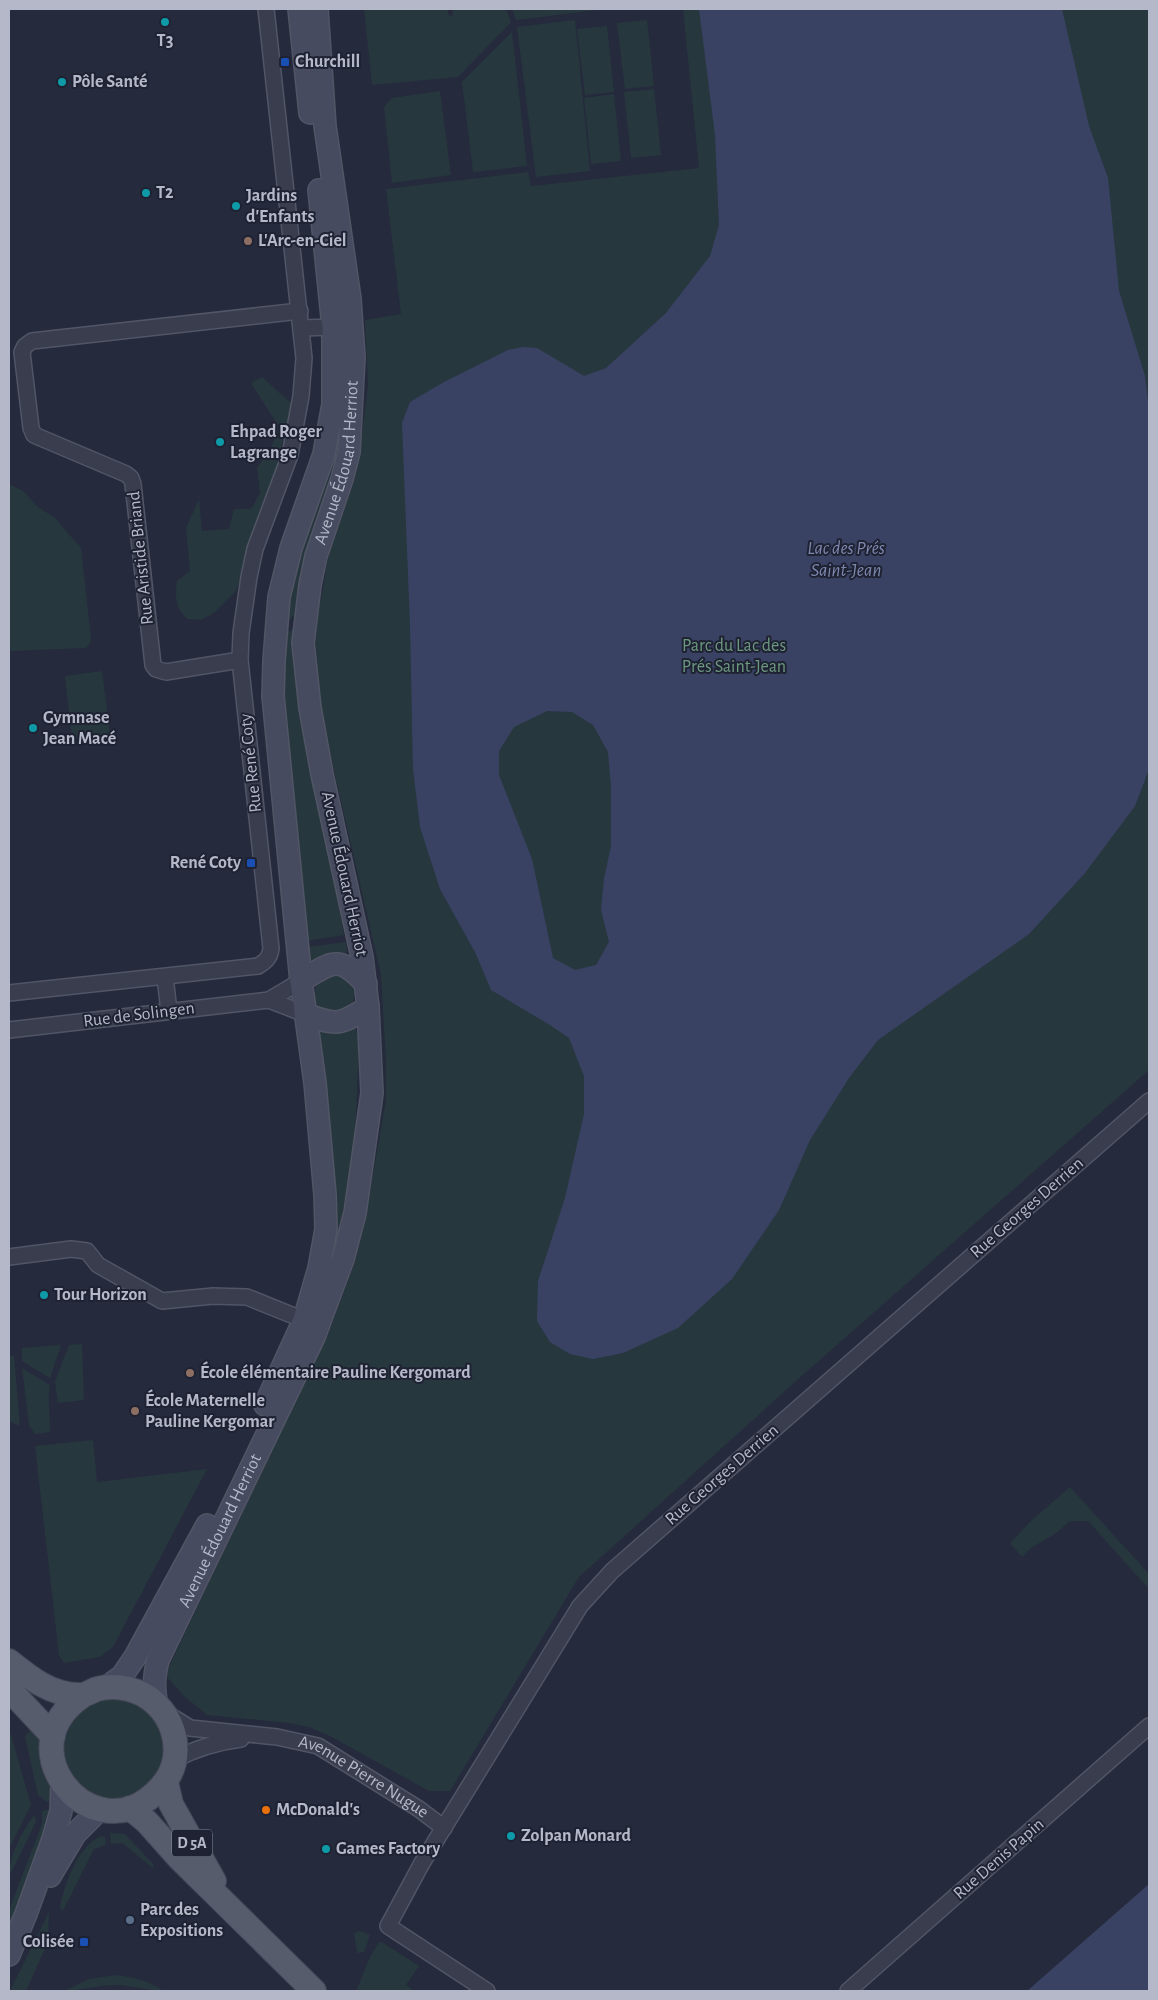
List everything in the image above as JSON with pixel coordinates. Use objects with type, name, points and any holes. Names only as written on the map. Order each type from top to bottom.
[{"type":"main road","name":"Avenue Édouard Herriot","points":[[107,1687],[122,1676],[135,1657],[188,1562],[241,1460],[304,1320],[319,1268],[326,1229],[325,1195],[315,1083],[301,981],[273,696],[279,597],[289,556],[324,454],[333,404],[333,327],[299,9]]},
{"type":"main road","name":"Avenue Édouard Herriot","points":[[159,1708],[154,1687],[158,1660],[314,1337],[343,1259],[355,1213],[372,1093],[368,1006],[362,957],[320,765],[310,708],[303,643],[310,584],[316,556],[349,452],[354,357],[350,299],[324,126],[317,9]]},
{"type":"main road","points":[[301,981],[331,964],[338,963],[354,972],[366,984]]},
{"type":"main road","points":[[305,1014],[323,1020],[341,1022],[347,1021],[368,1006]]},
{"type":"main road","points":[[9,1661],[39,1683],[56,1691],[82,1696]]},
{"type":"main road","name":"Avenue Pierre Nugue","points":[[159,1708],[137,1692],[126,1688],[107,1687],[90,1691],[74,1701],[63,1713],[53,1736],[53,1760],[62,1783],[72,1795],[85,1804],[100,1809],[116,1810],[130,1808],[150,1798],[170,1771]]},
{"type":"main road","points":[[9,1689],[53,1736]]},
{"type":"main road","points":[[159,1708],[170,1723],[174,1737],[170,1771]]},
{"type":"main road","name":"D 5A","points":[[170,1771],[170,1804],[225,1902]]},
{"type":"main road","points":[[9,1955],[26,1914],[61,1811],[62,1783]]},
{"type":"main road","name":"D 5A","points":[[130,1808],[147,1822],[180,1859],[314,1991]]},
{"type":"main road","points":[[26,1914],[75,1834],[100,1809]]},
{"type":"street","name":"Rue René Coty","points":[[9,993],[258,966],[266,962],[270,955],[271,948],[240,660],[241,633],[255,549],[290,455],[303,378],[302,328],[266,9]]},
{"type":"street","name":"Rue Aristide Briand","points":[[240,660],[166,672],[156,669],[153,665],[131,478],[126,474],[34,435],[31,428],[22,352],[25,346],[32,341],[300,311]]},
{"type":"street","points":[[302,328],[333,327]]},
{"type":"street","points":[[165,977],[169,1011]]},
{"type":"street","name":"Rue de Solingen","points":[[9,1030],[269,1000],[301,981]]},
{"type":"street","name":"Rue de Solingen","points":[[269,1000],[305,1014]]},
{"type":"street","name":"Rue Georges Derrien","points":[[487,1991],[388,1926],[444,1828],[567,1624],[590,1593],[612,1571],[1149,1101]]},
{"type":"street","points":[[9,1257],[71,1249],[86,1251],[98,1264],[162,1301],[213,1296],[247,1298],[304,1320]]},
{"type":"street","name":"Avenue Pierre Nugue","points":[[159,1708],[190,1728],[277,1737],[318,1746],[419,1809],[444,1828]]},
{"type":"street","name":"Rue Denis Papin","points":[[848,1991],[1149,1726]]},
{"type":"street","name":"Avenue Pierre Nugue","points":[[170,1771],[195,1749],[217,1742],[277,1737]]},
{"type":"green space","points":[[364,9],[447,9],[449,16],[453,15],[453,9],[506,9],[511,22],[458,77],[372,85]]},
{"type":"green space","points":[[512,9],[605,9],[516,20]]},
{"type":"green space","name":"Parc du Lac des Prés Saint-Jean","points":[[683,9],[1149,9],[1149,1070],[796,1381],[579,1577],[450,1791],[429,1791],[332,1737],[309,1727],[289,1723],[207,1715],[184,1696],[165,1675],[333,1322],[353,1267],[368,1203],[386,1100],[381,975],[325,731],[313,657],[316,627],[330,548],[350,484],[362,434],[368,385],[365,320],[401,314],[386,189],[528,172],[531,186],[699,168]]},
{"type":"green space","points":[[575,20],[590,171],[536,177],[517,27]]},
{"type":"green space","points":[[647,20],[654,86],[625,89],[617,23]]},
{"type":"green space","points":[[607,26],[614,92],[585,95],[577,29]]},
{"type":"green space","points":[[512,32],[527,166],[473,172],[462,82]]},
{"type":"green space","points":[[654,89],[661,155],[631,158],[624,92]]},
{"type":"green space","points":[[440,91],[451,175],[392,183],[384,107],[392,98]]},
{"type":"green space","points":[[614,94],[621,161],[591,164],[584,98]]},
{"type":"green space","points":[[262,377],[292,404],[272,485],[236,591],[214,613],[201,620],[187,619],[178,606],[176,587],[177,581],[190,571],[186,528],[199,499],[202,531],[229,529],[234,509],[251,509],[260,493],[257,468],[270,450],[279,427],[251,383]]},
{"type":"green space","points":[[341,391],[344,446],[304,613],[295,615],[286,622],[283,599]]},
{"type":"green space","points":[[9,484],[23,491],[38,507],[54,517],[81,548],[91,638],[90,644],[85,648],[9,651]]},
{"type":"green space","points":[[296,624],[323,815],[344,935],[306,941],[281,698],[280,633],[291,631]]},
{"type":"green space","points":[[102,671],[110,734],[72,739],[65,676]]},
{"type":"green space","points":[[346,942],[347,951],[345,956],[314,963],[310,961],[308,947]]},
{"type":"green space","points":[[341,972],[353,983],[354,999],[352,1004],[345,1011],[323,1015],[313,1005],[317,985],[323,978]]},
{"type":"green space","points":[[319,1028],[356,1028],[359,1039],[354,1167],[348,1217],[325,1291]]},
{"type":"green space","points":[[82,1344],[84,1400],[58,1403],[55,1381],[69,1345]]},
{"type":"green space","points":[[61,1345],[50,1378],[22,1361],[22,1348]]},
{"type":"green space","points":[[9,1355],[14,1356],[20,1426],[9,1421]]},
{"type":"green space","points":[[22,1368],[50,1385],[50,1432],[35,1434],[29,1425]]},
{"type":"green space","points":[[93,1440],[97,1482],[207,1469],[113,1647],[100,1657],[64,1663],[59,1655],[35,1446]]},
{"type":"green space","points":[[1070,1487],[1149,1574],[1149,1589],[1088,1521],[1070,1521],[1055,1534],[1031,1548],[1022,1557],[1010,1543],[1030,1522]]},
{"type":"green space","points":[[106,1696],[140,1702],[162,1728],[165,1762],[147,1790],[114,1802],[82,1792],[60,1753],[75,1711]]},
{"type":"green space","points":[[35,1726],[39,1735],[45,1771],[57,1803],[47,1802],[38,1795],[25,1736]]},
{"type":"green space","points":[[9,1728],[31,1805],[9,1849]]},
{"type":"green space","points":[[42,1811],[53,1811],[9,1934],[9,1910],[42,1824]]},
{"type":"green space","points":[[35,1814],[36,1822],[9,1877],[11,1861],[17,1844]]},
{"type":"green space","points":[[110,1833],[125,1834],[154,1865],[153,1868],[122,1843],[111,1844]]},
{"type":"green space","points":[[101,1836],[105,1837],[106,1845],[94,1849],[63,1911],[60,1908],[62,1898],[73,1867],[85,1848]]},
{"type":"green space","points":[[49,1912],[48,1942],[26,1991],[10,1991]]},
{"type":"green space","points":[[360,1931],[370,1935],[364,1952],[357,1953],[354,1933]]},
{"type":"green space","points":[[380,1941],[419,1966],[406,1985],[414,1991],[356,1991],[370,1957]]},
{"type":"green space","points":[[116,1975],[141,1980],[164,1991],[114,1985],[64,1991],[89,1979]]},
{"type":"water","name":"Lac des Prés Saint-Jean","points":[[699,9],[1062,9],[1089,126],[1108,178],[1119,291],[1145,376],[1149,410],[1149,769],[1135,806],[1085,873],[1029,934],[878,1040],[849,1078],[810,1140],[779,1210],[732,1279],[678,1328],[623,1353],[593,1359],[570,1354],[550,1342],[537,1321],[538,1281],[565,1198],[584,1114],[584,1076],[569,1038],[491,990],[476,954],[440,889],[420,827],[413,769],[410,624],[402,423],[410,402],[444,382],[508,350],[523,347],[537,348],[584,376],[606,368],[666,313],[710,256],[719,225],[715,135]],"holes":[[[547,711],[572,712],[593,725],[608,752],[611,787],[611,846],[604,879],[601,910],[609,942],[596,965],[575,970],[553,958],[532,859],[499,775],[499,751],[514,727]]]},
{"type":"water","points":[[1149,1884],[1149,1991],[1027,1991]]},
{"type":"place","name":"T3","points":[[165,22]]},
{"type":"place","name":"Churchill","points":[[285,62]]},
{"type":"place","name":"Pôle Santé","points":[[62,82]]},
{"type":"place","name":"T2","points":[[146,193]]},
{"type":"place","name":"Jardins d'Enfants","points":[[236,206]]},
{"type":"place","name":"L'Arc-en-Ciel","points":[[248,241]]},
{"type":"place","name":"Ehpad Roger Lagrange","points":[[220,442]]},
{"type":"place","name":"Gymnase Jean Macé","points":[[33,728]]},
{"type":"place","name":"René Coty","points":[[251,863]]},
{"type":"place","name":"Tour Horizon","points":[[44,1295]]},
{"type":"place","name":"École élémentaire Pauline Kergomard","points":[[190,1373]]},
{"type":"place","name":"École Maternelle Pauline Kergomar","points":[[135,1411]]},
{"type":"place","name":"McDonald's","points":[[266,1810]]},
{"type":"place","name":"Zolpan Monard","points":[[511,1836]]},
{"type":"place","name":"Games Factory","points":[[326,1849]]},
{"type":"place","name":"Parc des Expositions","points":[[130,1920]]},
{"type":"place","name":"Colisée","points":[[84,1942]]}]
